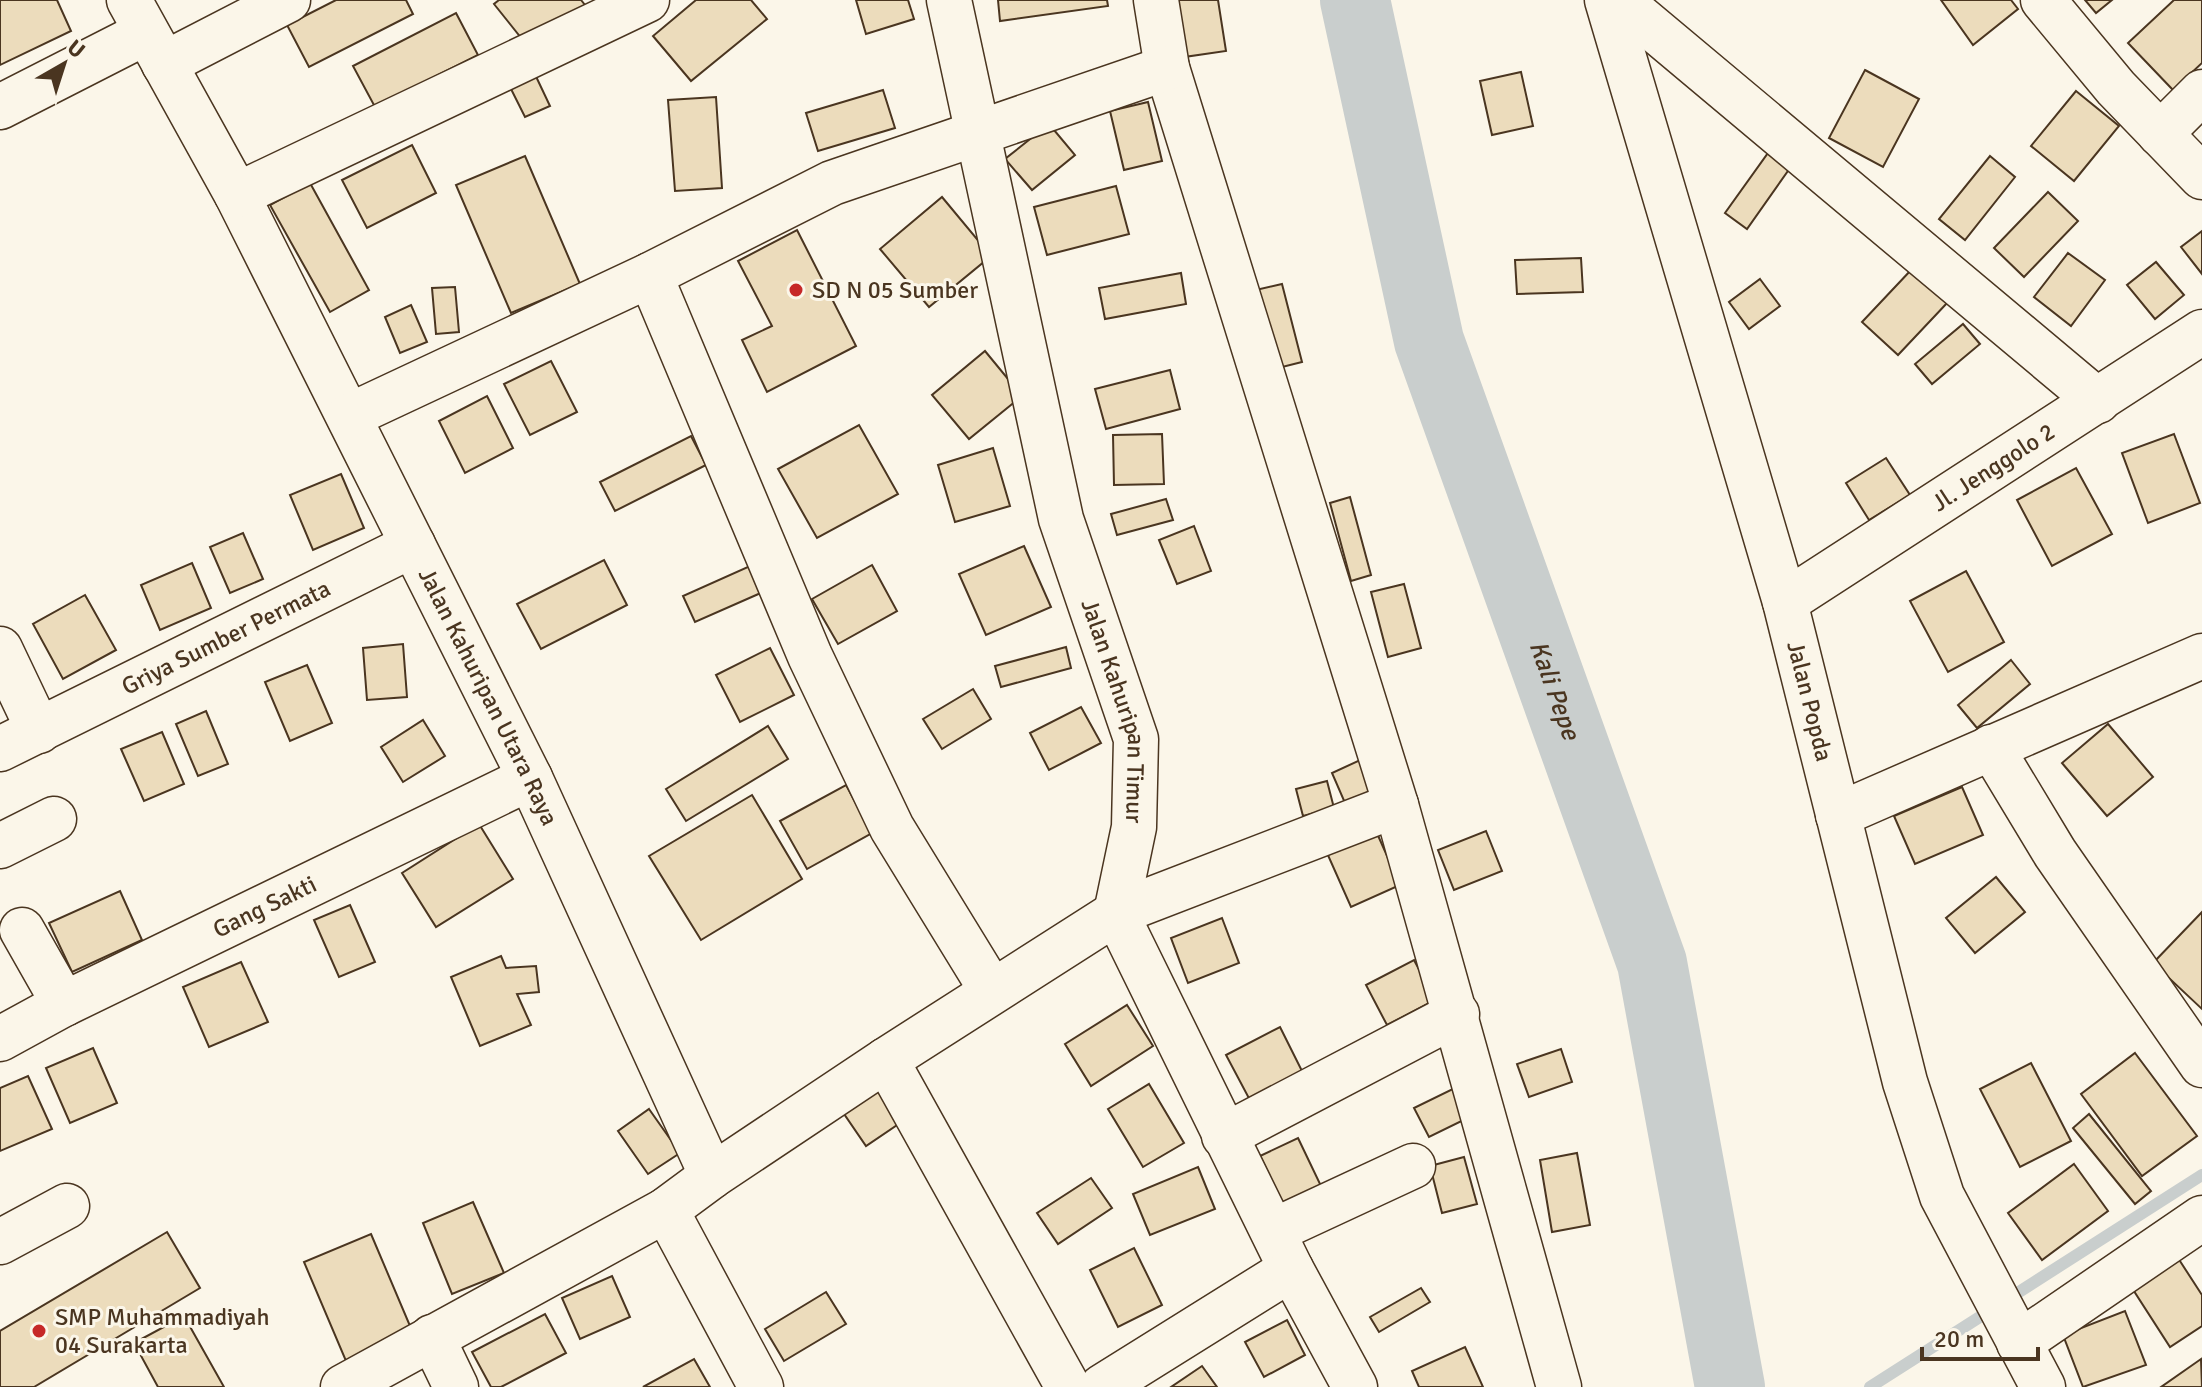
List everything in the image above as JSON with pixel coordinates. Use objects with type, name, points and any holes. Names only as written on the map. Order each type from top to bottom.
[{"type":"street","points":[[0,107],[146,32],[288,0]]},
{"type":"street","points":[[237,195],[602,10],[647,0]]},
{"type":"street","name":"Jalan Kahuripan Timur","points":[[949,0],[1061,519],[1136,739],[1134,827],[1116,913]]},
{"type":"street","points":[[1156,0],[1167,68],[1396,805],[1559,1387]]},
{"type":"street","name":"Jalan Popda","points":[[1607,0],[1785,602],[1905,1082],[1942,1196],[2043,1387]]},
{"type":"street","points":[[1619,0],[2098,401]]},
{"type":"street","points":[[2043,0],[2116,88],[2202,177]]},
{"type":"street","name":"Jalan Kahuripan Utara Raya","points":[[146,32],[237,195],[530,778],[712,1176]]},
{"type":"street","points":[[349,416],[650,275],[832,183],[1167,68]]},
{"type":"street","points":[[2160,134],[2202,92]]},
{"type":"street","points":[[650,275],[810,656],[892,828],[992,991]]},
{"type":"street","name":"Jl. Jenggolo 2","points":[[1785,602],[2202,332]]},
{"type":"street","name":"Griya Sumber Permata","points":[[0,749],[413,545]]},
{"type":"street","points":[[0,649],[39,731]]},
{"type":"street","points":[[1838,815],[2202,656]]},
{"type":"street","points":[[1991,747],[2055,853],[2202,1065]]},
{"type":"street","name":"Gang Sakti","points":[[0,1039],[64,1004],[530,778]]},
{"type":"street","points":[[343,1387],[666,1210],[886,1060],[1116,913],[1396,805]]},
{"type":"street","points":[[0,846],[54,819]]},
{"type":"street","points":[[1116,913],[1224,1136],[1355,1387]]},
{"type":"street","points":[[22,930],[64,1004]]},
{"type":"street","points":[[1224,1136],[1457,1014]]},
{"type":"street","points":[[886,1060],[1068,1387]]},
{"type":"street","points":[[1102,1387],[1282,1250],[1413,1166]]},
{"type":"street","points":[[0,1242],[67,1206]]},
{"type":"street","points":[[666,1210],[761,1387]]},
{"type":"street","points":[[2015,1334],[2202,1218]]},
{"type":"street","points":[[432,1337],[456,1387]]},
{"type":"building","points":[[0,0],[57,0],[71,31],[0,65]]},
{"type":"building","points":[[336,0],[406,0],[413,14],[309,67],[287,25]]},
{"type":"building","points":[[499,0],[581,0],[585,5],[530,49],[494,4]]},
{"type":"building","points":[[696,0],[751,0],[767,19],[691,81],[653,36]]},
{"type":"building","points":[[856,0],[908,0],[914,19],[866,34]]},
{"type":"building","points":[[998,0],[1107,0],[1108,6],[1000,21]]},
{"type":"building","points":[[1176,0],[1218,0],[1226,51],[1184,57]]},
{"type":"building","points":[[1941,0],[2011,0],[2018,9],[1973,45]]},
{"type":"building","points":[[2085,0],[2112,0],[2096,13]]},
{"type":"building","points":[[2174,0],[2202,0],[2202,63],[2173,90],[2128,43]]},
{"type":"building","points":[[456,13],[478,55],[375,107],[353,66]]},
{"type":"building","points":[[532,68],[550,106],[525,117],[506,79]]},
{"type":"building","points":[[1865,70],[1919,99],[1883,167],[1829,138]]},
{"type":"building","points":[[1521,72],[1533,126],[1492,135],[1480,81]]},
{"type":"building","points":[[883,90],[895,128],[818,151],[806,113]]},
{"type":"building","points":[[2076,91],[2119,126],[2074,181],[2031,146]]},
{"type":"building","points":[[716,97],[722,188],[675,191],[668,100]]},
{"type":"building","points":[[1148,102],[1162,161],[1124,170],[1110,111]]},
{"type":"building","points":[[1049,124],[1075,155],[1032,190],[1005,159]]},
{"type":"building","points":[[412,145],[436,193],[367,228],[342,180]]},
{"type":"building","points":[[1768,153],[1790,168],[1747,229],[1725,213]]},
{"type":"building","points":[[525,156],[580,284],[511,313],[456,185]]},
{"type":"building","points":[[1990,156],[2015,177],[1965,240],[1939,219]]},
{"type":"building","points":[[310,183],[369,290],[330,312],[270,205]]},
{"type":"building","points":[[1116,186],[1129,234],[1047,255],[1034,207]]},
{"type":"building","points":[[2048,192],[2078,221],[2024,277],[1994,248]]},
{"type":"building","points":[[942,197],[991,256],[929,307],[880,249]]},
{"type":"building","points":[[797,230],[856,346],[767,392],[742,340],[772,326],[738,261]]},
{"type":"building","points":[[2202,231],[2202,274],[2181,247]]},
{"type":"building","points":[[2068,253],[2105,280],[2071,326],[2034,297]]},
{"type":"building","points":[[1581,258],[1583,292],[1517,294],[1515,260]]},
{"type":"building","points":[[2156,262],[2184,295],[2155,319],[2127,285]]},
{"type":"building","points":[[1912,269],[1948,302],[1898,355],[1862,322]]},
{"type":"building","points":[[1181,273],[1186,304],[1105,319],[1099,288]]},
{"type":"building","points":[[1760,279],[1780,306],[1749,329],[1729,302]]},
{"type":"building","points":[[1282,284],[1302,362],[1266,371],[1247,292]]},
{"type":"building","points":[[455,287],[459,332],[436,334],[432,288]]},
{"type":"building","points":[[411,305],[427,342],[400,353],[385,317]]},
{"type":"building","points":[[1963,324],[1980,344],[1932,384],[1915,364]]},
{"type":"building","points":[[985,351],[1022,396],[969,439],[932,395]]},
{"type":"building","points":[[551,361],[577,412],[530,435],[504,384]]},
{"type":"building","points":[[1170,370],[1180,409],[1106,429],[1095,389]]},
{"type":"building","points":[[487,396],[513,448],[465,473],[439,421]]},
{"type":"building","points":[[859,425],[898,494],[817,538],[778,469]]},
{"type":"building","points":[[1162,434],[1164,484],[1114,485],[1113,435]]},
{"type":"building","points":[[2174,434],[2200,503],[2148,523],[2122,453]]},
{"type":"building","points":[[691,436],[706,465],[615,511],[600,482]]},
{"type":"building","points":[[993,448],[1010,506],[955,522],[938,465]]},
{"type":"building","points":[[1886,458],[1910,495],[1869,520],[1846,483]]},
{"type":"building","points":[[2076,468],[2112,534],[2052,566],[2017,500]]},
{"type":"building","points":[[341,474],[364,528],[313,550],[290,495]]},
{"type":"building","points":[[1350,497],[1371,575],[1351,581],[1330,503]]},
{"type":"building","points":[[1166,499],[1173,520],[1117,535],[1111,514]]},
{"type":"building","points":[[1194,526],[1211,571],[1177,584],[1159,540]]},
{"type":"building","points":[[243,533],[263,579],[230,593],[210,547]]},
{"type":"building","points":[[1024,546],[1051,607],[986,635],[959,574]]},
{"type":"building","points":[[604,560],[627,605],[541,649],[517,604]]},
{"type":"building","points":[[192,563],[211,608],[160,630],[141,585]]},
{"type":"building","points":[[872,565],[897,611],[838,644],[812,599]]},
{"type":"building","points":[[750,566],[763,592],[695,622],[683,596]]},
{"type":"building","points":[[1966,571],[2004,642],[1948,672],[1910,601]]},
{"type":"building","points":[[1404,584],[1421,648],[1388,657],[1371,592]]},
{"type":"building","points":[[85,595],[116,650],[63,679],[33,624]]},
{"type":"building","points":[[403,644],[407,697],[367,700],[363,648]]},
{"type":"building","points":[[1066,647],[1071,668],[1001,687],[995,666]]},
{"type":"building","points":[[770,648],[794,695],[740,722],[716,675]]},
{"type":"building","points":[[2011,660],[2030,684],[1977,728],[1958,705]]},
{"type":"building","points":[[307,665],[332,723],[290,741],[265,682]]},
{"type":"building","points":[[973,689],[991,719],[942,749],[923,719]]},
{"type":"building","points":[[1081,707],[1101,743],[1049,770],[1030,733]]},
{"type":"building","points":[[206,711],[228,764],[198,776],[176,724]]},
{"type":"building","points":[[423,720],[445,756],[403,782],[381,747]]},
{"type":"building","points":[[2108,724],[2153,777],[2107,816],[2062,763]]},
{"type":"building","points":[[768,726],[788,759],[686,821],[666,789]]},
{"type":"building","points":[[162,732],[184,784],[144,801],[121,749]]},
{"type":"building","points":[[1369,756],[1382,786],[1345,803],[1332,773]]},
{"type":"building","points":[[1327,781],[1334,808],[1303,816],[1296,789]]},
{"type":"building","points":[[846,785],[872,833],[807,869],[780,821]]},
{"type":"building","points":[[1962,787],[1983,835],[1915,864],[1894,816]]},
{"type":"building","points":[[752,795],[802,879],[701,940],[649,856]]},
{"type":"building","points":[[479,824],[513,879],[436,927],[402,873]]},
{"type":"building","points":[[1376,831],[1400,885],[1351,907],[1327,853]]},
{"type":"building","points":[[1486,831],[1502,871],[1454,890],[1438,850]]},
{"type":"building","points":[[1996,877],[2025,912],[1975,953],[1946,918]]},
{"type":"building","points":[[120,891],[142,940],[72,972],[49,923]]},
{"type":"building","points":[[350,905],[375,962],[339,977],[314,920]]},
{"type":"building","points":[[2202,912],[2202,1009],[2153,963]]},
{"type":"building","points":[[1222,918],[1239,963],[1188,983],[1171,938]]},
{"type":"building","points":[[501,956],[506,968],[536,966],[539,992],[517,994],[531,1025],[480,1046],[451,977]]},
{"type":"building","points":[[1414,960],[1435,1000],[1387,1025],[1366,985]]},
{"type":"building","points":[[241,962],[268,1022],[209,1047],[183,987]]},
{"type":"building","points":[[1127,1005],[1153,1046],[1091,1086],[1065,1044]]},
{"type":"building","points":[[1280,1027],[1305,1077],[1252,1104],[1226,1055]]},
{"type":"building","points":[[93,1048],[117,1103],[70,1123],[46,1068]]},
{"type":"building","points":[[1561,1049],[1572,1082],[1529,1097],[1517,1064]]},
{"type":"building","points":[[2135,1053],[2197,1136],[2142,1176],[2081,1094]]},
{"type":"building","points":[[2031,1063],[2071,1141],[2020,1167],[1980,1089]]},
{"type":"building","points":[[28,1076],[52,1129],[0,1151],[0,1088]]},
{"type":"building","points":[[1467,1082],[1482,1111],[1429,1137],[1414,1108]]},
{"type":"building","points":[[877,1084],[903,1121],[866,1146],[840,1108]]},
{"type":"building","points":[[1149,1084],[1184,1143],[1143,1167],[1108,1109]]},
{"type":"building","points":[[649,1109],[680,1153],[648,1174],[618,1131]]},
{"type":"building","points":[[2089,1114],[2151,1191],[2135,1204],[2073,1128]]},
{"type":"building","points":[[1298,1138],[1321,1186],[1283,1204],[1260,1156]]},
{"type":"building","points":[[1577,1153],[1590,1225],[1552,1232],[1540,1160]]},
{"type":"building","points":[[1464,1157],[1477,1204],[1442,1213],[1430,1166]]},
{"type":"building","points":[[2074,1164],[2108,1211],[2042,1260],[2008,1213]]},
{"type":"building","points":[[1198,1167],[1215,1209],[1150,1235],[1133,1194]]},
{"type":"building","points":[[1091,1178],[1112,1208],[1058,1244],[1037,1213]]},
{"type":"building","points":[[473,1202],[504,1273],[452,1294],[423,1223]]},
{"type":"building","points":[[167,1232],[200,1288],[34,1387],[0,1387],[0,1331]]},
{"type":"building","points":[[371,1234],[413,1333],[346,1361],[304,1262]]},
{"type":"building","points":[[1134,1248],[1162,1305],[1118,1327],[1090,1270]]},
{"type":"building","points":[[2178,1258],[2202,1295],[2202,1326],[2170,1347],[2132,1288]]},
{"type":"building","points":[[612,1276],[630,1317],[580,1339],[562,1298]]},
{"type":"building","points":[[1421,1288],[1430,1302],[1379,1332],[1370,1317]]},
{"type":"building","points":[[826,1292],[846,1324],[784,1361],[765,1329]]},
{"type":"building","points":[[2125,1311],[2146,1365],[2083,1387],[2063,1335]]},
{"type":"building","points":[[545,1314],[566,1353],[501,1387],[491,1387],[472,1352]]},
{"type":"building","points":[[184,1316],[224,1387],[158,1387],[134,1343]]},
{"type":"building","points":[[1287,1320],[1305,1355],[1264,1377],[1245,1342]]},
{"type":"building","points":[[1465,1347],[1483,1387],[1419,1387],[1412,1371]]},
{"type":"building","points":[[694,1359],[710,1387],[643,1387]]},
{"type":"building","points":[[2201,1359],[2202,1387],[2161,1387]]},
{"type":"building","points":[[1202,1366],[1217,1387],[1171,1387]]},
{"type":"waterway","name":"Kali Pepe","points":[[1355,0],[1429,341],[1652,963],[1730,1387]]},
{"type":"waterway","points":[[1870,1387],[2202,1175]]},
{"type":"place","name":"SD N 05 Sumber","points":[[796,290]]},
{"type":"place","name":"SMP Muhammadiyah 04 Surakarta","points":[[39,1331]]}]
